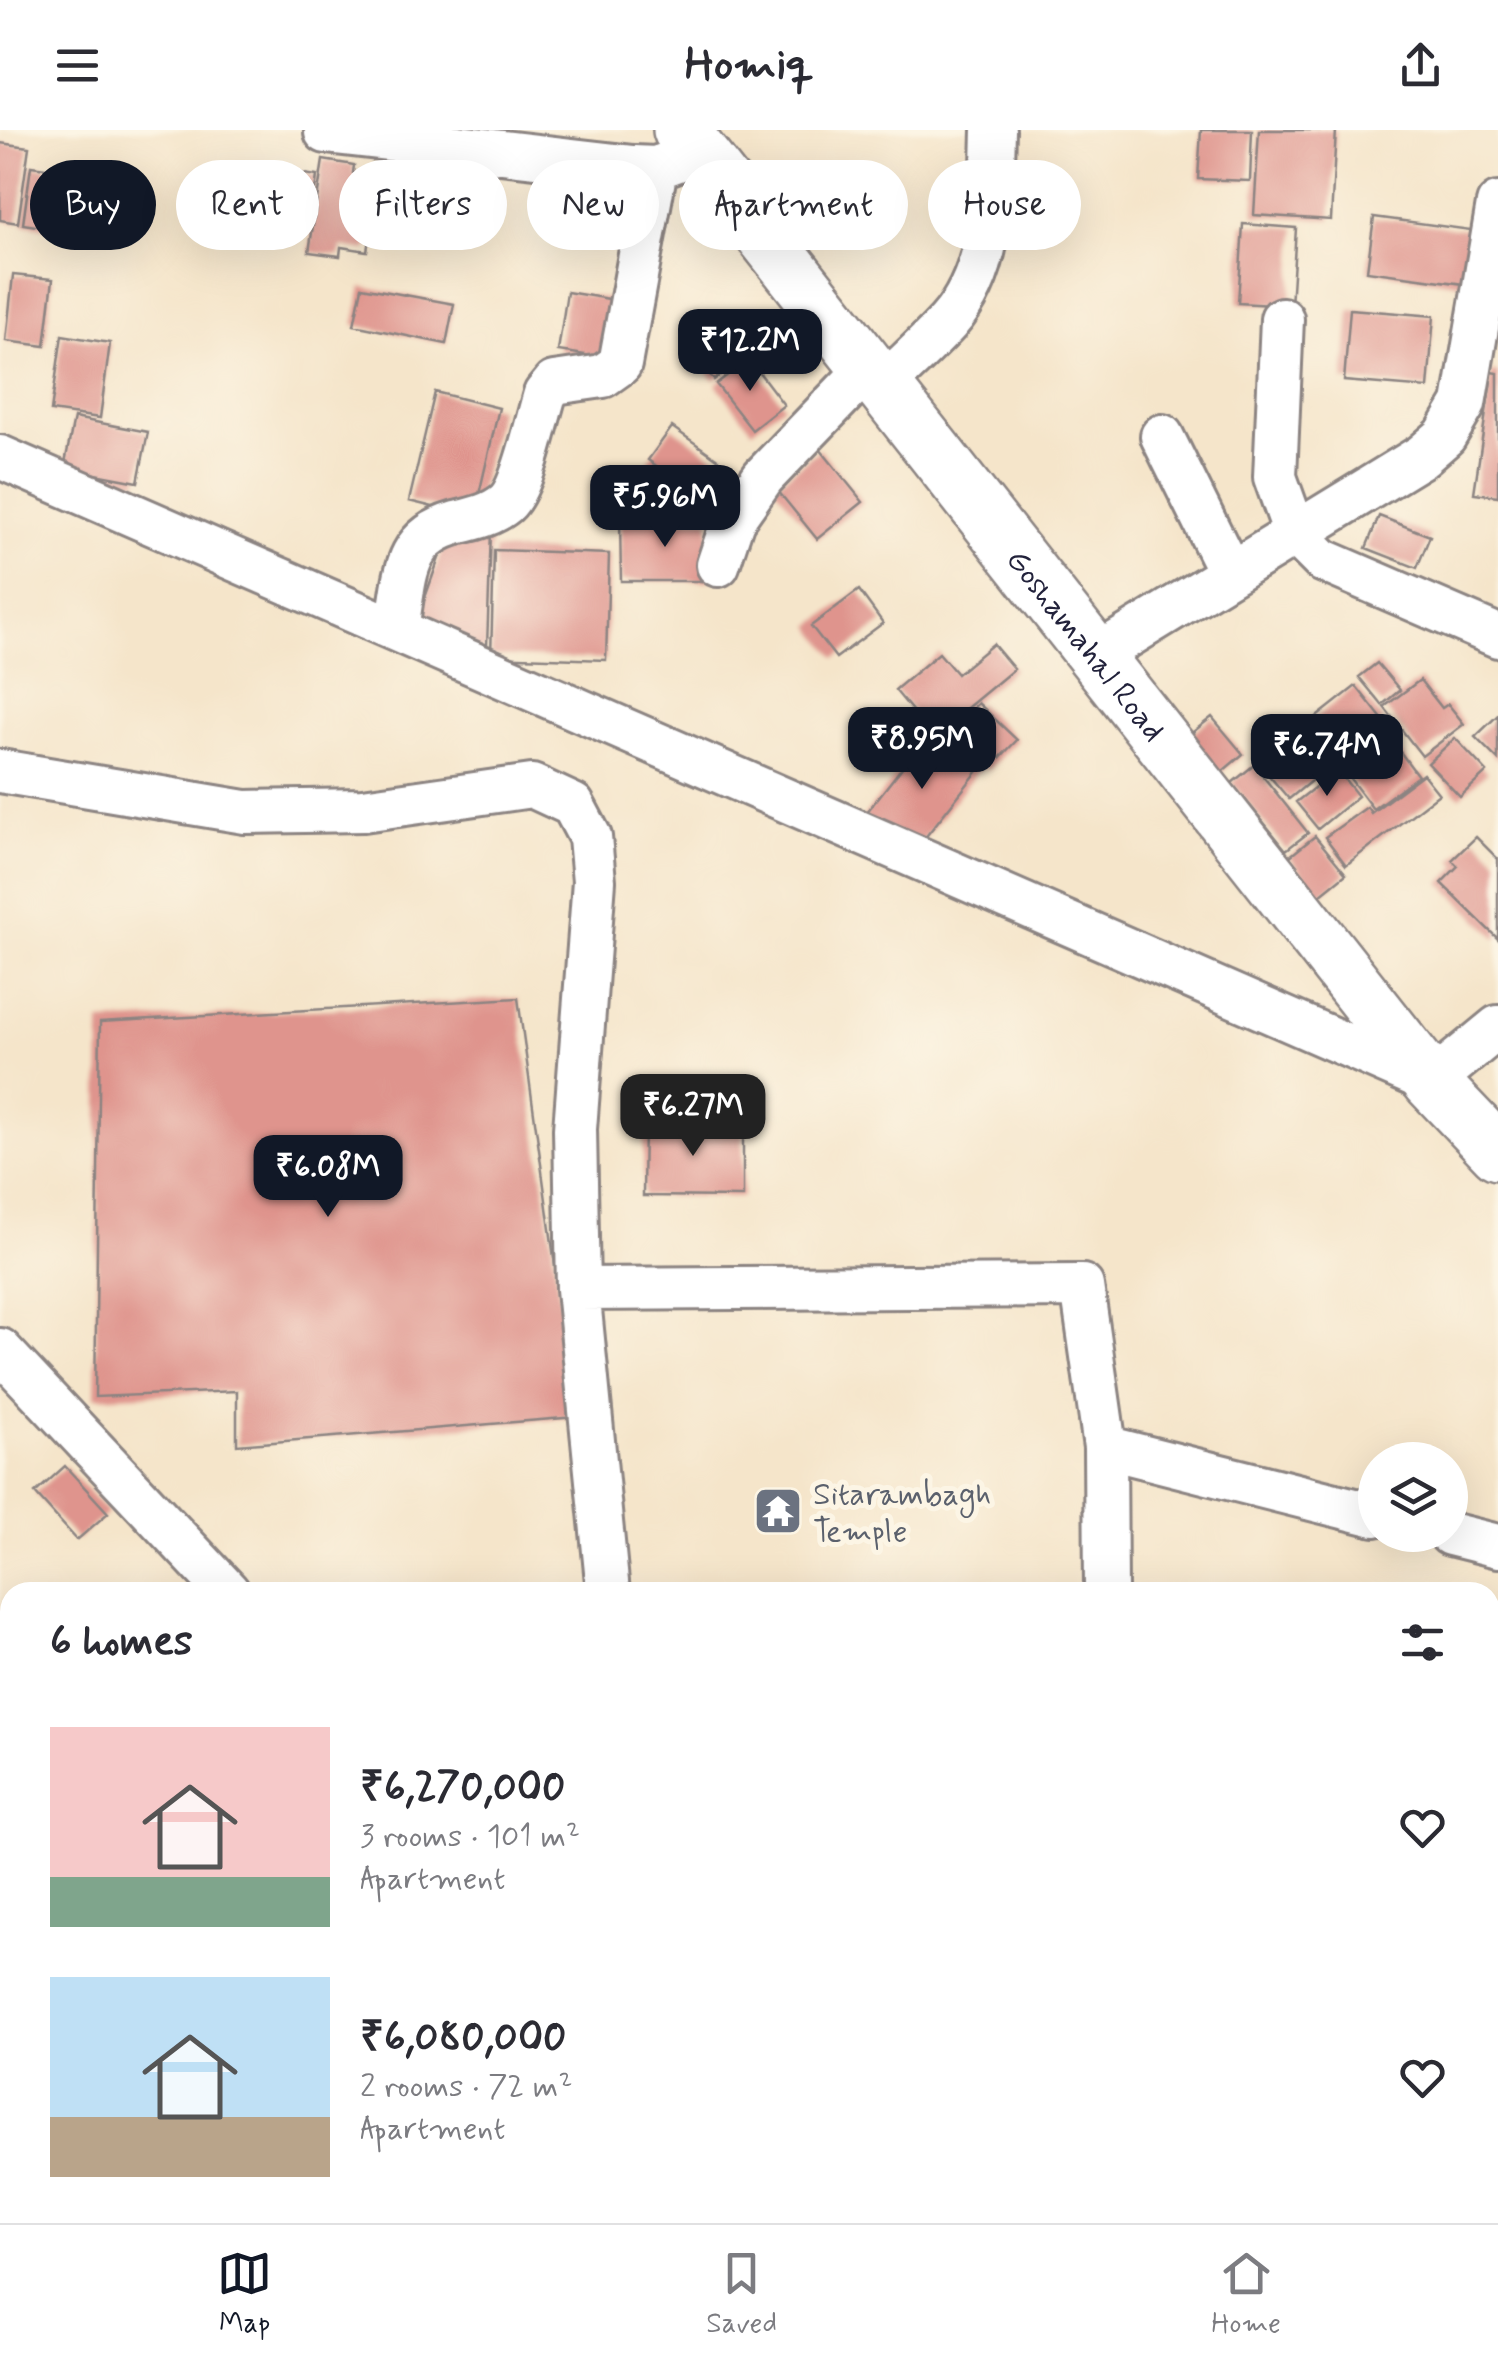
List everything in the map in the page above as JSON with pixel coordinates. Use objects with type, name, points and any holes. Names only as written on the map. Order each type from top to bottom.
[{"type":"main road","name":"Goshamahal Road","points":[[677,149],[874,378],[1097,655],[1430,1082],[1498,1152]]},
{"type":"street","points":[[718,566],[733,520],[763,478],[874,378],[950,320],[977,273],[991,217],[994,130]]},
{"type":"street","points":[[322,131],[398,144],[677,149],[620,364],[603,376],[554,383],[545,394],[509,502],[488,514],[438,528],[420,539],[410,556],[397,628]]},
{"type":"street","points":[[1097,655],[1422,456],[1445,436],[1464,404],[1498,204]]},
{"type":"street","points":[[1282,319],[1274,477],[1295,533],[1322,560],[1498,636]]},
{"type":"street","points":[[1162,436],[1230,574]]},
{"type":"street","points":[[0,457],[1430,1082],[1498,1026]]},
{"type":"street","points":[[0,771],[245,812],[363,810],[532,786],[573,806],[590,838],[594,880],[576,1128],[578,1288],[607,1582]]},
{"type":"street","points":[[578,1288],[1082,1286],[1105,1447],[1106,1582]]},
{"type":"street","points":[[5,1363],[218,1582]]},
{"type":"street","points":[[1105,1447],[1358,1511]]},
{"type":"street","points":[[1468,1538],[1498,1546]]},
{"type":"building","points":[[1201,130],[1252,130],[1250,181],[1198,179]]},
{"type":"building","points":[[1259,130],[1336,130],[1331,220],[1254,215]]},
{"type":"building","points":[[0,143],[29,147],[18,223],[0,220]]},
{"type":"building","points":[[323,160],[339,163],[340,256],[309,252],[319,250]]},
{"type":"building","points":[[30,173],[30,225],[23,224]]},
{"type":"building","points":[[1374,217],[1471,230],[1464,284],[1367,271]]},
{"type":"building","points":[[1243,224],[1296,228],[1291,306],[1238,303]]},
{"type":"building","points":[[13,275],[53,279],[45,346],[6,341]]},
{"type":"building","points":[[362,287],[454,304],[446,344],[354,325]]},
{"type":"building","points":[[567,292],[615,300],[606,358],[558,351]]},
{"type":"building","points":[[1350,309],[1434,316],[1428,388],[1344,381]]},
{"type":"building","points":[[720,327],[743,357],[714,380],[690,350]]},
{"type":"building","points":[[62,335],[110,343],[100,418],[51,411]]},
{"type":"building","points":[[749,359],[784,405],[752,430],[716,384]]},
{"type":"building","points":[[1492,372],[1498,373],[1498,496],[1474,493]]},
{"type":"building","points":[[435,392],[499,408],[477,503],[449,511],[409,501]]},
{"type":"building","points":[[74,418],[148,432],[138,482],[64,468]]},
{"type":"building","points":[[672,427],[729,467],[705,500],[648,460]]},
{"type":"building","points":[[820,449],[863,502],[817,539],[774,486]]},
{"type":"building","points":[[1379,516],[1430,536],[1417,568],[1366,548]]},
{"type":"building","points":[[620,519],[709,519],[709,581],[621,581]]},
{"type":"building","points":[[491,530],[487,647],[473,654],[416,623],[444,544]]},
{"type":"building","points":[[494,550],[609,554],[606,660],[491,656]]},
{"type":"building","points":[[859,590],[883,623],[836,658],[811,626]]},
{"type":"building","points":[[993,644],[1014,669],[933,736],[895,690],[939,653],[957,674]]},
{"type":"building","points":[[1377,663],[1400,690],[1382,705],[1359,677]]},
{"type":"building","points":[[1420,680],[1442,708],[1448,704],[1464,724],[1422,756],[1384,707]]},
{"type":"building","points":[[1356,686],[1383,720],[1337,757],[1309,723]]},
{"type":"building","points":[[978,703],[1017,740],[988,770],[949,734]]},
{"type":"building","points":[[1498,715],[1498,760],[1475,737]]},
{"type":"building","points":[[1212,717],[1243,754],[1211,781],[1179,743]]},
{"type":"building","points":[[1305,728],[1334,762],[1289,799],[1260,765]]},
{"type":"building","points":[[1384,730],[1418,776],[1373,809],[1339,764]]},
{"type":"building","points":[[939,734],[981,767],[912,854],[863,817],[926,737],[933,741]]},
{"type":"building","points":[[1455,738],[1487,772],[1460,797],[1428,763]]},
{"type":"building","points":[[1254,765],[1308,833],[1286,850],[1232,783]]},
{"type":"building","points":[[1337,770],[1358,796],[1318,829],[1296,802]]},
{"type":"building","points":[[1423,774],[1439,794],[1346,865],[1325,837],[1367,807],[1371,813]]},
{"type":"building","points":[[1315,836],[1346,874],[1320,895],[1289,857]]},
{"type":"building","points":[[1476,837],[1498,859],[1498,939],[1441,883],[1458,866],[1452,860]]},
{"type":"building","points":[[518,998],[576,1417],[237,1445],[237,1391],[95,1397],[100,1022]]},
{"type":"building","points":[[644,1121],[743,1121],[743,1197],[643,1196]]},
{"type":"building","points":[[65,1466],[108,1513],[77,1540],[35,1493]]},
{"type":"place","name":"Sitarambagh Temple","points":[[778,1511]]}]
